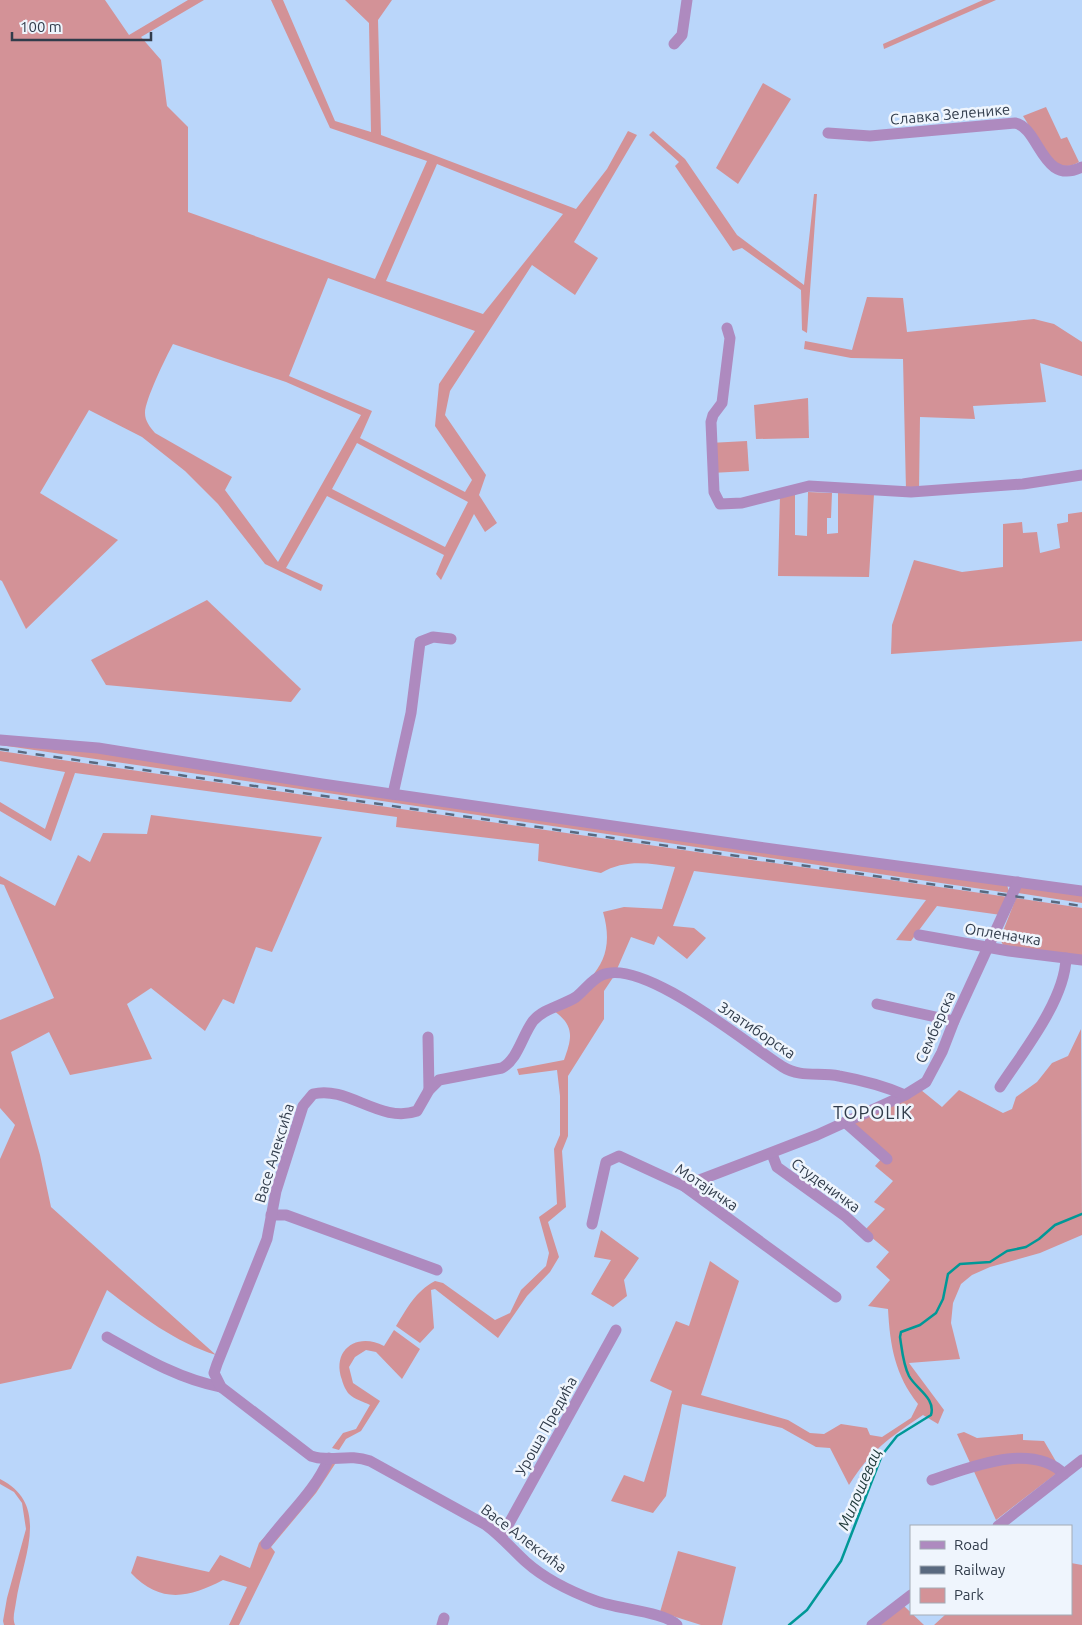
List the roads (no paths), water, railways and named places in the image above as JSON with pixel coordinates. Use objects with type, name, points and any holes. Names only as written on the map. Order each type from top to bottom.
[{"type":"street","points":[[674,44],[682,35],[687,0]]},
{"type":"street","name":"Славка Зеленике","points":[[828,133],[870,136],[1014,122],[1023,126],[1043,156],[1056,167],[1069,171],[1082,167]]},
{"type":"street","points":[[727,328],[730,338],[722,404],[713,415],[711,422],[714,492],[720,504],[742,503],[809,486],[894,493],[999,486],[1082,475]]},
{"type":"street","points":[[393,794],[411,713],[420,642],[433,637],[451,639]]},
{"type":"street","points":[[0,740],[98,748],[393,794],[1082,891]]},
{"type":"street","name":"Семберска","points":[[684,1186],[772,1154],[918,1088],[931,1074],[1018,882]]},
{"type":"street","name":"Опленачка","points":[[919,935],[1082,960]]},
{"type":"street","points":[[1000,1087],[1044,1019],[1066,972],[1066,958]]},
{"type":"street","name":"Златиборска","points":[[600,975],[617,972],[632,975],[672,991],[791,1072],[838,1076],[881,1086],[904,1095]]},
{"type":"street","name":"Васе Алексића","points":[[600,975],[576,996],[542,1013],[534,1020],[510,1063],[502,1068],[445,1078],[433,1084],[420,1108],[410,1114],[369,1108],[328,1092],[313,1094],[303,1106],[297,1122],[276,1191],[267,1239],[214,1373],[221,1387],[300,1450],[318,1459],[354,1456],[370,1461],[502,1536],[536,1570],[575,1593],[612,1607],[661,1616],[672,1620],[677,1625]]},
{"type":"street","points":[[877,1004],[954,1021]]},
{"type":"street","points":[[428,1037],[429,1090]]},
{"type":"street","points":[[845,1122],[887,1159]]},
{"type":"street","name":"Студеничка","points":[[772,1154],[777,1167],[845,1216],[868,1236]]},
{"type":"street","name":"Мотајичка","points":[[592,1224],[606,1162],[615,1156],[626,1159],[684,1186],[836,1298]]},
{"type":"street","name":"Васе Алексића","points":[[271,1215],[286,1215],[436,1270]]},
{"type":"street","name":"Уроша Предића","points":[[502,1536],[616,1330]]},
{"type":"street","name":"Васе Алексића","points":[[107,1337],[167,1370],[205,1384],[221,1387]]},
{"type":"street","points":[[266,1544],[322,1476],[329,1458]]},
{"type":"street","points":[[932,1480],[1003,1459],[1045,1462],[1056,1466],[1064,1474]]},
{"type":"street","points":[[999,1525],[1082,1460]]},
{"type":"street","points":[[872,1625],[910,1595]]},
{"type":"waterway","name":"Милошевац","points":[[789,1625],[807,1610],[841,1561],[882,1455],[897,1436],[931,1415],[931,1404],[912,1381],[907,1371],[902,1352],[901,1332],[920,1325],[936,1313],[943,1299],[948,1274],[960,1264],[990,1262],[1007,1251],[1026,1247],[1055,1225],[1082,1214]]},
{"type":"railway","points":[[0,749],[1082,906]]},
{"type":"district","name":"TOPOLIK","points":[[873,1112]]}]
